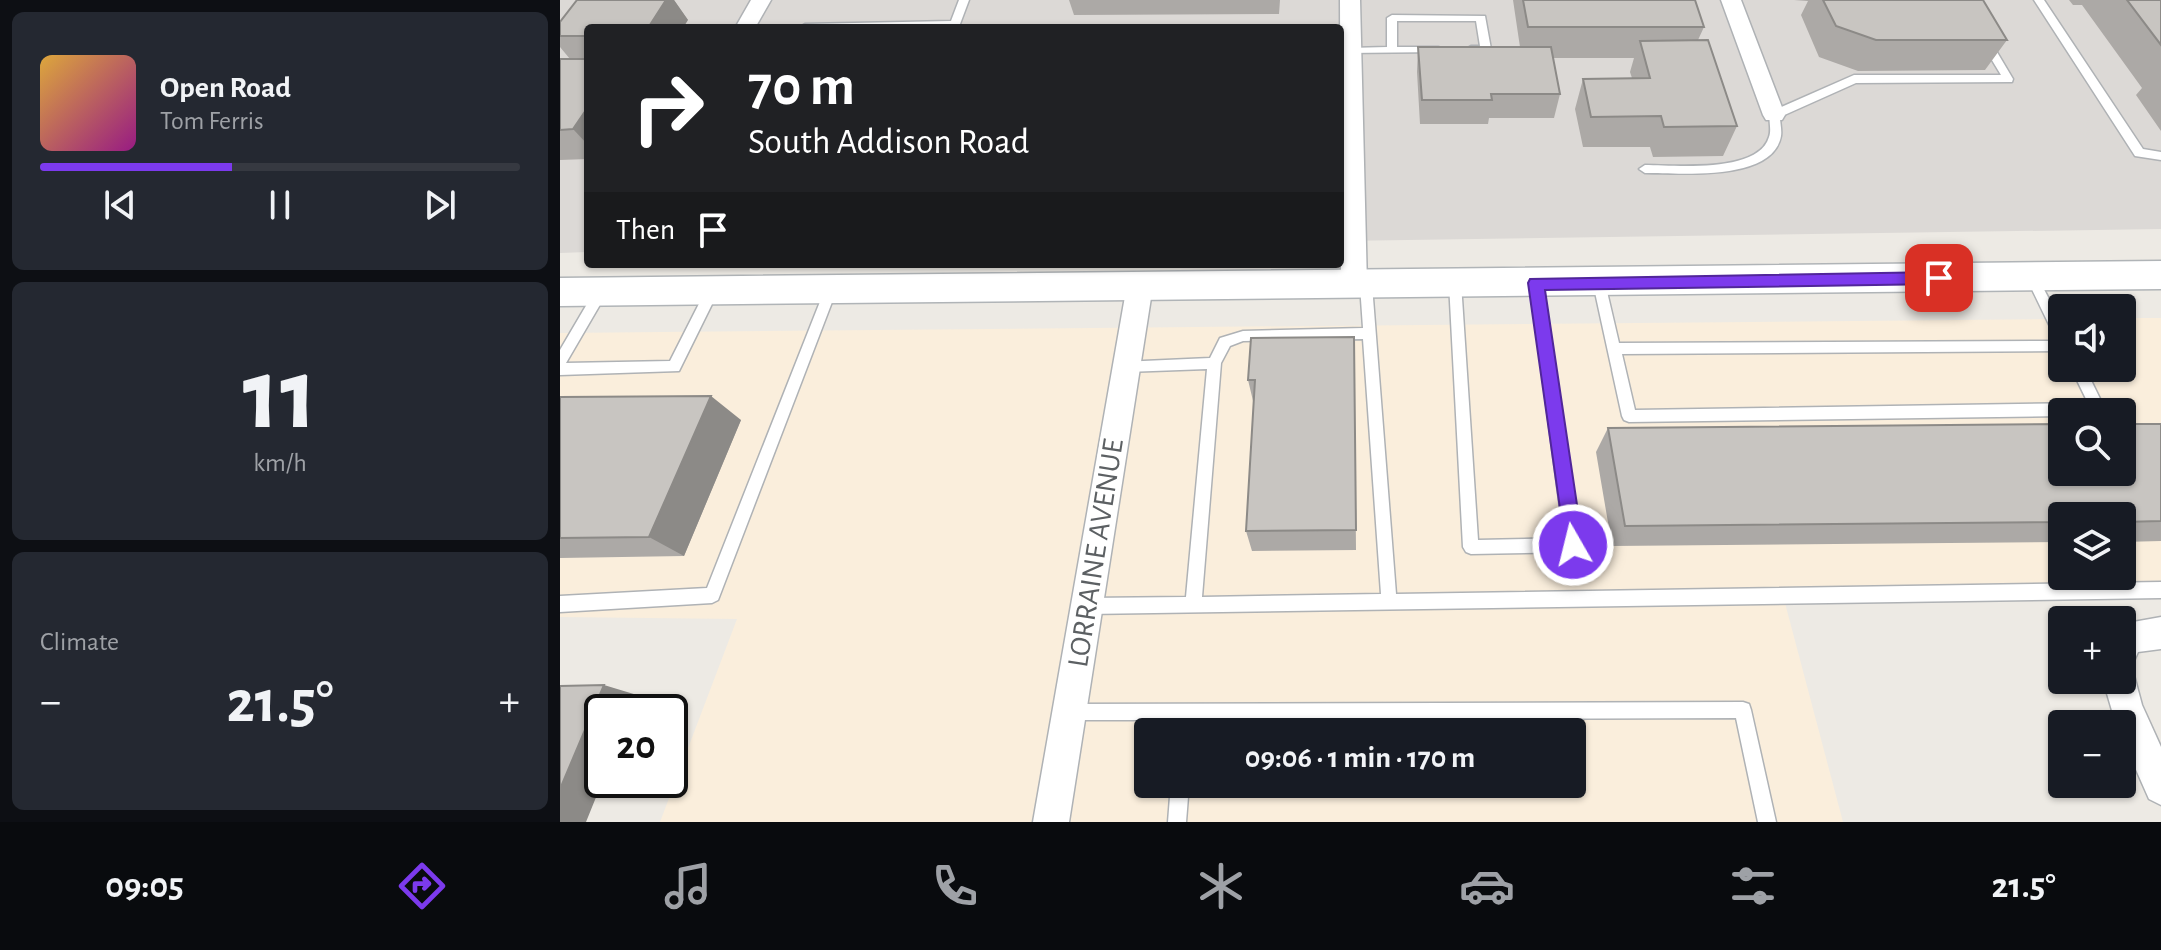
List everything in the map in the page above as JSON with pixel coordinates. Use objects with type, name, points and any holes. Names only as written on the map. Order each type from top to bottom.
[{"type":"street","points":[[747,24],[761,0]]},
{"type":"street","points":[[1350,0],[1360,286]]},
{"type":"street","points":[[1731,0],[1774,115]]},
{"type":"street","points":[[560,292],[1140,285],[1360,286],[2161,275]]},
{"type":"street","name":"LORRAINE AVENUE","points":[[1051,822],[1140,285]]},
{"type":"street","points":[[2136,636],[2161,633]]},
{"type":"street","points":[[2123,694],[2161,787]]},
{"type":"lane","points":[[955,24],[964,0]]},
{"type":"lane","points":[[2039,0],[2139,153],[2161,156]]},
{"type":"lane","points":[[1350,51],[1392,51],[1486,49],[1481,18],[1392,18],[1392,51]]},
{"type":"lane","points":[[1645,169],[1734,167],[1753,160],[1767,151],[1775,138],[1774,115],[1854,79],[2008,79],[1977,26]]},
{"type":"lane","points":[[2032,277],[2048,309]]},
{"type":"lane","points":[[1455,283],[1471,547],[1573,545],[1536,283]]},
{"type":"lane","points":[[1599,283],[1629,416],[2098,409],[2085,382]]},
{"type":"lane","points":[[1360,286],[1369,333],[1389,601]]},
{"type":"lane","points":[[560,604],[712,595],[831,289]]},
{"type":"lane","points":[[560,369],[674,367],[713,290]]},
{"type":"lane","points":[[560,362],[602,291]]},
{"type":"lane","points":[[1193,604],[1214,363],[1225,342],[1243,336],[1369,333]]},
{"type":"lane","points":[[1614,349],[2048,346]]},
{"type":"lane","points":[[1126,366],[1214,363]]},
{"type":"lane","points":[[1087,606],[2161,590]]},
{"type":"lane","points":[[1069,712],[1743,710],[1767,822]]},
{"type":"lane","points":[[1185,718],[1186,712]]},
{"type":"lane","points":[[1177,822],[1179,798]]},
{"type":"shaded area","points":[[560,0],[2161,0],[2161,229],[1344,241],[1344,24],[584,24],[584,252],[560,253]]},
{"type":"shaded area","points":[[2136,318],[2161,318],[2161,598],[1785,603],[1843,822],[660,822],[669,798],[688,798],[688,748],[737,619],[560,617],[560,333],[2048,319],[2048,382],[2136,382]]},
{"type":"building","points":[[577,0],[666,0],[651,24],[584,24],[584,36],[560,36],[560,22]]},
{"type":"building","points":[[1523,0],[1695,0],[1704,27],[1528,27]]},
{"type":"building","points":[[1823,0],[1983,0],[2007,40],[1876,40],[1836,26]]},
{"type":"building","points":[[2127,0],[2161,0],[2161,45]]},
{"type":"building","points":[[1708,40],[1737,126],[1664,127],[1661,116],[1591,117],[1583,79],[1650,78],[1640,41]]},
{"type":"building","points":[[1418,47],[1551,47],[1560,94],[1491,94],[1492,100],[1422,100]]},
{"type":"building","points":[[560,59],[584,59],[584,113],[573,129],[560,130]]},
{"type":"building","points":[[1354,337],[1356,530],[1246,531],[1255,380],[1248,380],[1251,338]]},
{"type":"building","points":[[711,396],[649,537],[560,538],[560,397]]},
{"type":"building","points":[[2048,424],[2048,486],[2136,486],[2136,424],[2161,424],[2161,521],[2136,522],[2136,502],[2048,502],[2048,522],[1625,526],[1608,428]]},
{"type":"building","points":[[604,685],[600,694],[584,694],[584,732],[560,789],[560,686]]},
{"type":"route","points":[[1573,545],[1536,283],[1939,278]]}]
